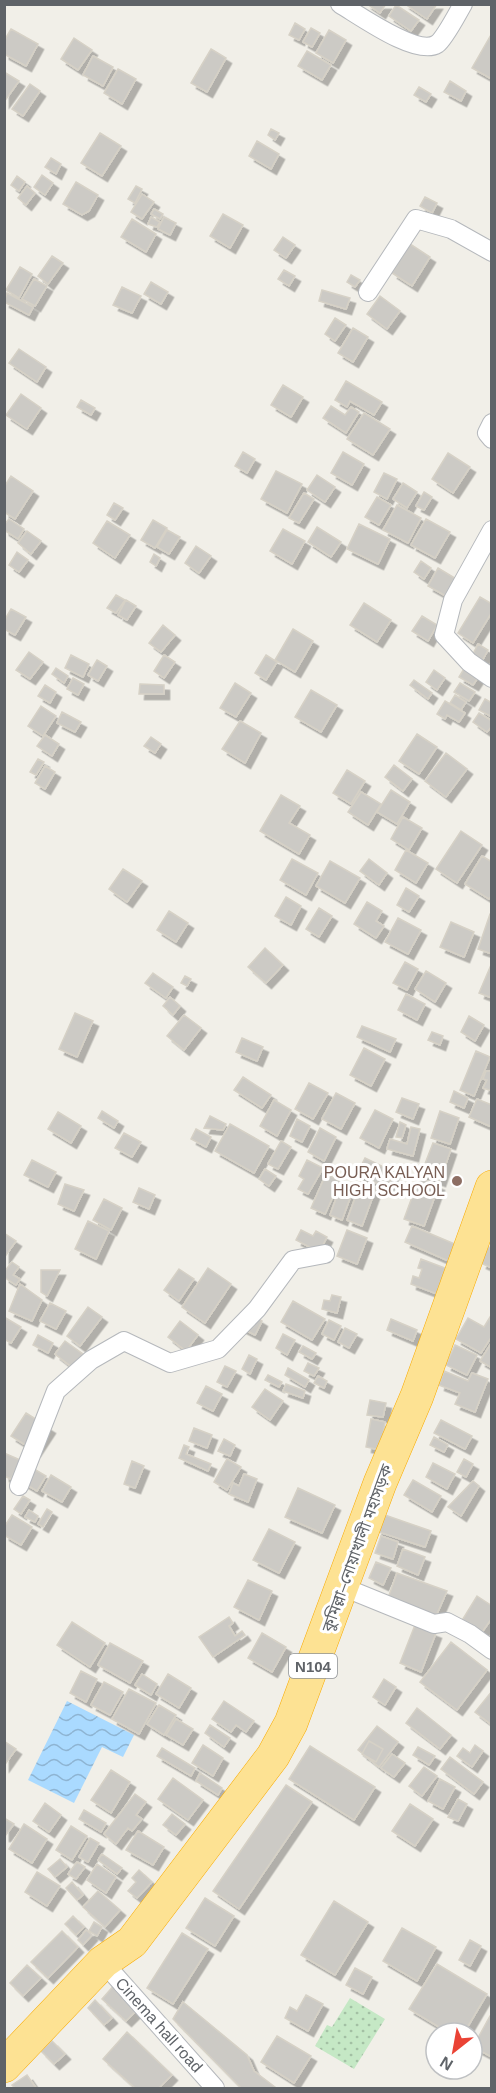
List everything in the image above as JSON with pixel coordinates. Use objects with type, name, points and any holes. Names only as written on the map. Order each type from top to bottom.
[{"type":"highway","name":"কুমিল্লা–নোয়াখালী মহাসড়ক","points":[[4,2067],[103,1962],[132,1942],[273,1756],[291,1723],[380,1483],[417,1396],[492,1187]]},
{"type":"street","points":[[340,4],[408,44],[426,48],[438,43],[463,4]]},
{"type":"street","points":[[368,292],[416,219],[451,229],[492,252]]},
{"type":"street","points":[[492,423],[488,433],[492,439]]},
{"type":"street","points":[[492,530],[453,600],[444,635],[469,662],[492,678]]},
{"type":"street","points":[[19,1486],[56,1391],[92,1360],[124,1341],[170,1364],[218,1349],[257,1309],[293,1260],[325,1254]]},
{"type":"street","points":[[343,1587],[434,1624],[447,1622],[470,1634],[492,1650]]},
{"type":"street","name":"Cinema hall road","points":[[103,1962],[215,2088]]},
{"type":"green space","points":[[350,1998],[385,2019],[354,2069],[315,2046],[327,2025],[332,2027]]},
{"type":"water","points":[[67,1701],[134,1735],[123,1757],[102,1747],[74,1803],[28,1780]]},
{"type":"building","points":[[367,4],[386,4],[380,13]]},
{"type":"building","points":[[405,4],[437,4],[427,19]]},
{"type":"building","points":[[396,5],[419,20],[411,31],[389,16]]},
{"type":"building","points":[[295,23],[305,29],[299,40],[289,35]]},
{"type":"building","points":[[311,28],[320,33],[312,47],[303,42]]},
{"type":"building","points":[[11,29],[38,44],[26,66],[4,54],[4,41]]},
{"type":"building","points":[[329,30],[346,40],[333,63],[316,53]]},
{"type":"building","points":[[492,33],[492,76],[490,78],[472,68]]},
{"type":"building","points":[[74,38],[92,50],[78,70],[61,59]]},
{"type":"building","points":[[211,49],[226,58],[207,92],[191,83]]},
{"type":"building","points":[[307,51],[331,65],[322,80],[298,66]]},
{"type":"building","points":[[93,56],[113,67],[103,86],[83,75]]},
{"type":"building","points":[[118,69],[136,79],[122,104],[104,93]]},
{"type":"building","points":[[4,72],[19,81],[4,102]]},
{"type":"building","points":[[450,81],[466,91],[461,101],[444,92]]},
{"type":"building","points":[[30,84],[40,91],[23,116],[12,109]]},
{"type":"building","points":[[419,87],[431,94],[426,102],[414,95]]},
{"type":"building","points":[[271,129],[279,133],[275,140],[268,135]]},
{"type":"building","points":[[100,133],[121,146],[102,176],[81,163]]},
{"type":"building","points":[[257,141],[279,154],[271,169],[249,156]]},
{"type":"building","points":[[51,158],[61,164],[56,174],[45,167]]},
{"type":"building","points":[[42,175],[53,183],[45,195],[34,187]]},
{"type":"building","points":[[17,176],[25,182],[19,191],[11,185]]},
{"type":"building","points":[[76,182],[98,195],[89,211],[82,215],[63,204]]},
{"type":"building","points":[[27,186],[35,193],[26,205],[18,198]]},
{"type":"building","points":[[136,186],[142,189],[135,203],[128,199]]},
{"type":"building","points":[[142,194],[154,202],[142,219],[131,212]]},
{"type":"building","points":[[425,197],[437,203],[432,213],[420,206]]},
{"type":"building","points":[[154,209],[163,214],[160,219],[151,214]]},
{"type":"building","points":[[223,214],[243,225],[230,248],[210,236]]},
{"type":"building","points":[[151,217],[160,222],[157,227],[148,224]]},
{"type":"building","points":[[164,217],[176,223],[170,235],[158,229]]},
{"type":"building","points":[[132,219],[156,234],[146,252],[121,237]]},
{"type":"building","points":[[283,237],[295,245],[286,258],[274,250]]},
{"type":"building","points":[[410,244],[430,257],[412,286],[392,273]]},
{"type":"building","points":[[52,256],[63,263],[48,284],[38,276]]},
{"type":"building","points":[[20,267],[32,274],[19,298],[6,290]]},
{"type":"building","points":[[284,270],[295,276],[289,286],[278,279]]},
{"type":"building","points":[[351,275],[360,280],[355,287],[347,282]]},
{"type":"building","points":[[34,279],[47,286],[35,306],[22,299]]},
{"type":"building","points":[[151,282],[168,292],[161,304],[144,294]]},
{"type":"building","points":[[122,287],[141,296],[132,313],[113,305]]},
{"type":"building","points":[[322,290],[350,298],[346,309],[319,301]]},
{"type":"building","points":[[7,293],[33,307],[29,315],[4,302]]},
{"type":"building","points":[[380,296],[400,311],[387,329],[367,314]]},
{"type":"building","points":[[335,318],[346,325],[335,341],[325,334]]},
{"type":"building","points":[[353,328],[368,337],[353,362],[338,353]]},
{"type":"building","points":[[19,349],[46,367],[37,382],[9,363]]},
{"type":"building","points":[[346,381],[382,402],[374,415],[350,401],[347,407],[335,400]]},
{"type":"building","points":[[283,385],[303,397],[291,417],[271,405]]},
{"type":"building","points":[[21,394],[41,408],[27,429],[6,415]]},
{"type":"building","points":[[81,400],[95,408],[91,415],[77,407]]},
{"type":"building","points":[[331,406],[345,415],[351,407],[359,412],[346,433],[323,418]]},
{"type":"building","points":[[364,413],[390,429],[373,455],[347,439]]},
{"type":"building","points":[[243,452],[255,459],[247,473],[235,466]]},
{"type":"building","points":[[343,452],[364,464],[352,485],[331,473]]},
{"type":"building","points":[[448,453],[470,467],[453,493],[432,479]]},
{"type":"building","points":[[276,471],[302,484],[287,513],[261,499]]},
{"type":"building","points":[[384,473],[397,479],[387,499],[374,492]]},
{"type":"building","points":[[317,475],[335,487],[325,502],[307,490]]},
{"type":"building","points":[[11,476],[33,491],[15,519],[4,512],[4,487]]},
{"type":"building","points":[[403,483],[417,492],[407,508],[393,499]]},
{"type":"building","points":[[424,492],[432,497],[424,510],[416,506]]},
{"type":"building","points":[[304,493],[314,499],[299,523],[289,518]]},
{"type":"building","points":[[377,497],[391,505],[379,525],[365,517]]},
{"type":"building","points":[[114,503],[123,508],[115,520],[107,515]]},
{"type":"building","points":[[397,505],[421,518],[408,543],[383,530]]},
{"type":"building","points":[[9,519],[24,529],[18,539],[4,530],[4,525]]},
{"type":"building","points":[[426,519],[450,532],[435,558],[411,545]]},
{"type":"building","points":[[153,520],[167,528],[155,548],[141,540]]},
{"type":"building","points":[[107,521],[130,535],[115,558],[93,543]]},
{"type":"building","points":[[359,524],[390,539],[378,564],[347,549]]},
{"type":"building","points":[[317,527],[341,542],[331,557],[308,542]]},
{"type":"building","points":[[283,529],[305,541],[292,564],[270,551]]},
{"type":"building","points":[[167,530],[180,537],[169,554],[157,547]]},
{"type":"building","points":[[27,531],[41,541],[31,554],[18,543]]},
{"type":"building","points":[[196,546],[211,556],[199,573],[185,563]]},
{"type":"building","points":[[17,552],[28,560],[19,572],[9,565]]},
{"type":"building","points":[[154,554],[160,558],[156,566],[150,562]]},
{"type":"building","points":[[421,561],[431,568],[424,579],[414,572]]},
{"type":"building","points":[[438,568],[463,583],[453,600],[428,586]]},
{"type":"building","points":[[116,595],[125,600],[116,613],[107,608]]},
{"type":"building","points":[[480,597],[492,604],[492,612],[473,643],[458,633]]},
{"type":"building","points":[[126,600],[136,606],[127,620],[118,615]]},
{"type":"building","points":[[364,603],[391,620],[377,642],[350,625]]},
{"type":"building","points":[[11,609],[26,617],[15,635],[4,629],[4,621]]},
{"type":"building","points":[[422,616],[437,625],[428,641],[412,631]]},
{"type":"building","points":[[163,625],[175,635],[161,652],[149,643]]},
{"type":"building","points":[[293,629],[313,641],[295,672],[275,660]]},
{"type":"building","points":[[478,644],[488,650],[481,663],[471,658]]},
{"type":"building","points":[[29,652],[43,662],[30,679],[16,670]]},
{"type":"building","points":[[71,655],[89,664],[83,677],[65,668]]},
{"type":"building","points":[[164,655],[175,662],[164,678],[154,671]]},
{"type":"building","points":[[266,655],[277,662],[266,680],[255,673]]},
{"type":"building","points":[[97,660],[107,666],[98,681],[88,675]]},
{"type":"building","points":[[465,667],[479,676],[473,685],[459,677]]},
{"type":"building","points":[[56,668],[68,676],[64,683],[52,674]]},
{"type":"building","points":[[434,670],[445,678],[437,690],[426,682]]},
{"type":"building","points":[[73,678],[84,684],[78,695],[67,689]]},
{"type":"building","points":[[414,680],[432,693],[428,699],[410,685]]},
{"type":"building","points":[[235,683],[251,693],[236,717],[220,708]]},
{"type":"building","points":[[460,683],[475,692],[469,701],[454,692]]},
{"type":"building","points":[[140,684],[164,685],[164,694],[139,694]]},
{"type":"building","points":[[45,685],[56,692],[50,703],[38,696]]},
{"type":"building","points":[[311,690],[337,705],[321,732],[295,717]]},
{"type":"building","points":[[455,695],[466,702],[461,710],[450,703]]},
{"type":"building","points":[[485,699],[492,703],[492,717],[479,710]]},
{"type":"building","points":[[445,701],[465,713],[459,722],[447,715],[445,719],[437,714]]},
{"type":"building","points":[[41,706],[56,716],[43,736],[28,726]]},
{"type":"building","points":[[62,712],[81,722],[75,732],[57,723]]},
{"type":"building","points":[[479,713],[492,721],[492,726],[487,732],[473,722]]},
{"type":"building","points":[[240,721],[261,733],[245,763],[222,749]]},
{"type":"building","points":[[417,734],[437,747],[419,774],[399,761]]},
{"type":"building","points":[[45,735],[59,744],[52,756],[37,746]]},
{"type":"building","points":[[151,737],[161,744],[155,753],[144,746]]},
{"type":"building","points":[[446,753],[467,769],[446,797],[425,781]]},
{"type":"building","points":[[38,759],[44,762],[36,775],[30,772]]},
{"type":"building","points":[[394,765],[412,779],[403,791],[385,777]]},
{"type":"building","points":[[45,766],[55,772],[45,789],[35,783]]},
{"type":"building","points":[[347,770],[365,781],[351,804],[333,793]]},
{"type":"building","points":[[391,790],[410,802],[397,824],[377,812]]},
{"type":"building","points":[[361,792],[381,804],[368,825],[348,812]]},
{"type":"building","points":[[281,795],[300,806],[289,823],[310,835],[299,854],[260,831]]},
{"type":"building","points":[[403,817],[422,828],[409,850],[391,839]]},
{"type":"building","points":[[461,831],[482,845],[457,883],[436,869]]},
{"type":"building","points":[[406,850],[428,863],[416,883],[395,870]]},
{"type":"building","points":[[482,856],[492,862],[492,895],[489,899],[465,884]]},
{"type":"building","points":[[292,859],[318,873],[306,895],[280,880]]},
{"type":"building","points":[[369,859],[387,873],[379,885],[360,871]]},
{"type":"building","points":[[330,861],[360,878],[345,903],[316,886]]},
{"type":"building","points":[[123,869],[142,881],[127,902],[109,889]]},
{"type":"building","points":[[406,888],[419,896],[409,912],[397,905]]},
{"type":"building","points":[[286,897],[301,906],[291,925],[275,916]]},
{"type":"building","points":[[367,902],[382,911],[376,921],[384,926],[376,938],[354,924]]},
{"type":"building","points":[[319,908],[332,916],[319,937],[306,929]]},
{"type":"building","points":[[169,911],[188,923],[176,942],[157,930]]},
{"type":"building","points":[[490,914],[492,914],[492,954],[478,949]]},
{"type":"building","points":[[398,918],[421,930],[408,954],[385,942]]},
{"type":"building","points":[[451,922],[474,932],[464,957],[440,947]]},
{"type":"building","points":[[265,948],[283,965],[266,983],[248,967]]},
{"type":"building","points":[[405,962],[418,969],[407,990],[393,983]]},
{"type":"building","points":[[492,965],[492,998],[479,993]]},
{"type":"building","points":[[426,971],[446,983],[435,1002],[415,989]]},
{"type":"building","points":[[153,973],[173,987],[166,998],[145,983]]},
{"type":"building","points":[[185,976],[191,979],[187,986],[181,983]]},
{"type":"building","points":[[406,994],[425,1004],[417,1020],[398,1010]]},
{"type":"building","points":[[170,997],[180,1006],[173,1015],[163,1006]]},
{"type":"building","points":[[75,1013],[93,1021],[77,1057],[59,1049]]},
{"type":"building","points":[[184,1015],[201,1028],[184,1050],[167,1036]]},
{"type":"building","points":[[469,1016],[484,1025],[475,1041],[461,1032]]},
{"type":"building","points":[[362,1026],[396,1039],[390,1052],[357,1037]]},
{"type":"building","points":[[432,1032],[443,1036],[440,1045],[428,1040]]},
{"type":"building","points":[[242,1038],[263,1047],[257,1061],[236,1052]]},
{"type":"building","points":[[364,1048],[385,1059],[371,1086],[350,1075]]},
{"type":"building","points":[[476,1051],[490,1057],[474,1096],[460,1090]]},
{"type":"building","points":[[486,1071],[492,1071],[492,1091],[483,1088],[487,1080],[483,1079]]},
{"type":"building","points":[[243,1077],[271,1095],[262,1108],[234,1090]]},
{"type":"building","points":[[309,1083],[328,1093],[313,1119],[295,1109]]},
{"type":"building","points":[[454,1091],[468,1098],[464,1108],[450,1102]]},
{"type":"building","points":[[336,1093],[355,1103],[341,1129],[322,1119]]},
{"type":"building","points":[[402,1098],[419,1104],[413,1119],[396,1112]]},
{"type":"building","points":[[477,1099],[492,1105],[492,1127],[469,1117]]},
{"type":"building","points":[[274,1100],[291,1110],[277,1136],[260,1126]]},
{"type":"building","points":[[375,1110],[393,1119],[379,1148],[360,1138]]},
{"type":"building","points":[[102,1111],[118,1121],[114,1128],[98,1118]]},
{"type":"building","points":[[440,1111],[459,1118],[450,1144],[431,1138]]},
{"type":"building","points":[[58,1112],[81,1126],[71,1143],[48,1129]]},
{"type":"building","points":[[210,1116],[226,1124],[223,1130],[204,1128]]},
{"type":"building","points":[[297,1119],[310,1126],[302,1142],[290,1136]]},
{"type":"building","points":[[400,1122],[406,1125],[402,1138],[396,1137]]},
{"type":"building","points":[[230,1124],[269,1146],[254,1173],[215,1151]]},
{"type":"building","points":[[411,1127],[420,1129],[413,1156],[387,1149],[390,1139],[407,1144]]},
{"type":"building","points":[[320,1128],[336,1137],[324,1161],[308,1152]]},
{"type":"building","points":[[196,1129],[211,1137],[206,1147],[191,1139]]},
{"type":"building","points":[[124,1133],[141,1142],[132,1157],[115,1148]]},
{"type":"building","points":[[281,1141],[291,1147],[278,1169],[268,1164]]},
{"type":"building","points":[[433,1143],[451,1149],[440,1181],[421,1174]]},
{"type":"building","points":[[365,1158],[394,1172],[387,1188],[357,1174]]},
{"type":"building","points":[[32,1160],[56,1172],[48,1187],[24,1175]]},
{"type":"building","points":[[307,1160],[323,1168],[308,1194],[298,1189],[304,1179],[299,1176]]},
{"type":"building","points":[[265,1169],[276,1176],[269,1186],[259,1179]]},
{"type":"building","points":[[326,1174],[340,1181],[325,1214],[311,1208]]},
{"type":"building","points":[[419,1178],[439,1185],[424,1226],[404,1219]]},
{"type":"building","points":[[361,1182],[376,1188],[362,1226],[347,1220]]},
{"type":"building","points":[[65,1184],[84,1190],[74,1211],[58,1204]]},
{"type":"building","points":[[341,1185],[353,1190],[342,1220],[330,1215]]},
{"type":"building","points":[[139,1188],[155,1195],[149,1209],[133,1202]]},
{"type":"building","points":[[104,1199],[122,1208],[111,1230],[93,1220]]},
{"type":"building","points":[[88,1221],[109,1231],[96,1259],[75,1249]]},
{"type":"building","points":[[412,1226],[457,1245],[451,1262],[405,1242]]},
{"type":"building","points":[[301,1230],[313,1236],[316,1231],[327,1237],[319,1252],[296,1240]]},
{"type":"building","points":[[347,1230],[367,1238],[357,1264],[337,1256]]},
{"type":"building","points":[[4,1233],[16,1241],[4,1258]]},
{"type":"building","points":[[488,1247],[492,1248],[492,1268],[481,1263]]},
{"type":"building","points":[[421,1259],[450,1270],[440,1295],[411,1284],[413,1276],[419,1278],[422,1269],[418,1268]]},
{"type":"building","points":[[12,1262],[19,1267],[13,1275],[20,1279],[16,1285],[4,1277],[4,1272]]},
{"type":"building","points":[[208,1268],[231,1284],[205,1323],[182,1307]]},
{"type":"building","points":[[179,1269],[194,1279],[179,1301],[164,1290]]},
{"type":"building","points":[[41,1270],[60,1270],[47,1296],[41,1292]]},
{"type":"building","points":[[20,1284],[42,1300],[32,1321],[9,1311]]},
{"type":"building","points":[[332,1295],[341,1297],[337,1313],[322,1309],[324,1300],[330,1301]]},
{"type":"building","points":[[293,1301],[325,1319],[312,1340],[281,1322]]},
{"type":"building","points":[[50,1303],[66,1311],[56,1329],[40,1321]]},
{"type":"building","points":[[88,1307],[102,1317],[80,1346],[67,1336]]},
{"type":"building","points":[[249,1313],[262,1321],[255,1335],[241,1328]]},
{"type":"building","points":[[4,1317],[21,1327],[11,1343],[4,1339]]},
{"type":"building","points":[[490,1317],[492,1336],[481,1353],[456,1339],[468,1318],[484,1327]]},
{"type":"building","points":[[391,1319],[417,1330],[413,1341],[387,1330]]},
{"type":"building","points":[[329,1320],[341,1326],[334,1340],[322,1334]]},
{"type":"building","points":[[180,1321],[198,1335],[186,1351],[168,1337]]},
{"type":"building","points":[[345,1328],[357,1334],[349,1348],[338,1342]]},
{"type":"building","points":[[283,1334],[295,1340],[287,1355],[276,1348]]},
{"type":"building","points":[[38,1335],[53,1343],[48,1353],[33,1345]]},
{"type":"building","points":[[65,1341],[83,1354],[73,1368],[55,1354]]},
{"type":"building","points":[[492,1342],[492,1368],[480,1361]]},
{"type":"building","points":[[455,1345],[477,1355],[467,1375],[446,1365]]},
{"type":"building","points":[[303,1346],[316,1353],[312,1359],[299,1352]]},
{"type":"building","points":[[249,1355],[257,1359],[250,1374],[242,1369]]},
{"type":"building","points":[[308,1363],[319,1368],[314,1376],[304,1371]]},
{"type":"building","points":[[225,1366],[236,1371],[227,1387],[217,1382]]},
{"type":"building","points":[[288,1368],[309,1380],[305,1387],[285,1375]]},
{"type":"building","points":[[444,1371],[468,1381],[472,1373],[488,1379],[475,1412],[455,1404],[460,1393],[439,1385]]},
{"type":"building","points":[[268,1375],[282,1382],[279,1387],[265,1380]]},
{"type":"building","points":[[318,1376],[327,1381],[324,1388],[314,1383]]},
{"type":"building","points":[[286,1384],[305,1391],[303,1398],[283,1391]]},
{"type":"building","points":[[206,1386],[222,1394],[213,1411],[197,1403]]},
{"type":"building","points":[[265,1389],[283,1401],[270,1420],[252,1407]]},
{"type":"building","points":[[370,1400],[386,1403],[383,1417],[367,1415]]},
{"type":"building","points":[[26,1413],[50,1428],[35,1451],[11,1436]]},
{"type":"building","points":[[371,1419],[385,1422],[381,1450],[366,1447]]},
{"type":"building","points":[[441,1420],[472,1436],[465,1449],[434,1433]]},
{"type":"building","points":[[194,1428],[212,1435],[207,1448],[189,1441]]},
{"type":"building","points":[[434,1437],[448,1445],[444,1452],[430,1445]]},
{"type":"building","points":[[224,1439],[235,1445],[230,1456],[218,1451]]},
{"type":"building","points":[[184,1445],[189,1447],[186,1454],[211,1464],[208,1471],[179,1458]]},
{"type":"building","points":[[4,1453],[20,1460],[11,1479],[4,1476]]},
{"type":"building","points":[[227,1459],[241,1467],[227,1490],[214,1482]]},
{"type":"building","points":[[464,1459],[473,1464],[466,1477],[457,1472]]},
{"type":"building","points":[[132,1461],[144,1466],[135,1488],[124,1484]]},
{"type":"building","points":[[433,1463],[455,1474],[447,1489],[426,1477]]},
{"type":"building","points":[[29,1466],[46,1476],[37,1491],[20,1481]]},
{"type":"building","points":[[244,1474],[257,1479],[248,1502],[229,1494],[233,1483],[239,1486]]},
{"type":"building","points":[[51,1475],[71,1487],[62,1502],[42,1491]]},
{"type":"building","points":[[413,1480],[441,1496],[432,1512],[404,1495]]},
{"type":"building","points":[[473,1481],[479,1486],[461,1516],[448,1507]]},
{"type":"building","points":[[298,1488],[335,1505],[322,1533],[285,1517]]},
{"type":"building","points":[[23,1496],[30,1500],[21,1514],[14,1509]]},
{"type":"building","points":[[47,1509],[52,1512],[43,1527],[38,1524]]},
{"type":"building","points":[[29,1510],[38,1516],[35,1522],[25,1517]]},
{"type":"building","points":[[382,1514],[431,1531],[425,1547],[376,1531]]},
{"type":"building","points":[[12,1515],[32,1527],[21,1545],[4,1535],[4,1527]]},
{"type":"building","points":[[269,1529],[295,1542],[279,1573],[253,1560]]},
{"type":"building","points":[[381,1536],[398,1542],[393,1559],[375,1553]]},
{"type":"building","points":[[403,1549],[425,1557],[418,1575],[397,1566]]},
{"type":"building","points":[[376,1562],[391,1568],[383,1585],[369,1578]]},
{"type":"building","points":[[397,1573],[447,1591],[436,1616],[388,1598]]},
{"type":"building","points":[[248,1580],[272,1591],[259,1620],[234,1607]]},
{"type":"building","points":[[477,1596],[492,1606],[492,1618],[480,1635],[461,1622]]},
{"type":"building","points":[[229,1617],[233,1623],[229,1626],[235,1636],[242,1631],[245,1635],[213,1657],[199,1637]]},
{"type":"building","points":[[72,1622],[105,1643],[90,1667],[57,1645]]},
{"type":"building","points":[[415,1625],[436,1633],[421,1672],[400,1663]]},
{"type":"building","points":[[262,1633],[286,1647],[272,1672],[248,1658]]},
{"type":"building","points":[[451,1642],[487,1670],[457,1710],[420,1682]]},
{"type":"building","points":[[110,1643],[143,1661],[130,1683],[98,1665]]},
{"type":"building","points":[[81,1671],[97,1679],[86,1702],[70,1693]]},
{"type":"building","points":[[142,1674],[157,1684],[151,1695],[135,1685]]},
{"type":"building","points":[[168,1674],[191,1688],[179,1708],[156,1694]]},
{"type":"building","points":[[384,1679],[396,1687],[385,1705],[373,1697]]},
{"type":"building","points":[[104,1682],[123,1692],[110,1715],[91,1705]]},
{"type":"building","points":[[129,1689],[156,1703],[139,1734],[112,1719]]},
{"type":"building","points":[[492,1691],[492,1725],[475,1712]]},
{"type":"building","points":[[224,1701],[254,1721],[246,1732],[236,1725],[231,1732],[212,1719]]},
{"type":"building","points":[[159,1705],[176,1715],[164,1735],[147,1724]]},
{"type":"building","points":[[417,1708],[451,1735],[440,1749],[406,1723]]},
{"type":"building","points":[[176,1719],[193,1729],[183,1745],[166,1735]]},
{"type":"building","points":[[210,1725],[230,1738],[224,1747],[205,1733]]},
{"type":"building","points":[[377,1726],[398,1742],[379,1767],[358,1750]]},
{"type":"building","points":[[4,1741],[16,1749],[4,1766]]},
{"type":"building","points":[[369,1741],[383,1749],[376,1762],[362,1754]]},
{"type":"building","points":[[203,1745],[223,1758],[213,1776],[192,1763]]},
{"type":"building","points":[[475,1745],[483,1751],[472,1767],[457,1756],[463,1748],[470,1753]]},
{"type":"building","points":[[310,1746],[375,1787],[354,1820],[289,1779]]},
{"type":"building","points":[[418,1747],[435,1756],[429,1765],[413,1755]]},
{"type":"building","points":[[162,1748],[195,1768],[191,1776],[157,1756]]},
{"type":"building","points":[[392,1754],[405,1763],[394,1777],[381,1768]]},
{"type":"building","points":[[450,1757],[483,1782],[474,1794],[441,1769]]},
{"type":"building","points":[[424,1767],[437,1776],[422,1796],[409,1786]]},
{"type":"building","points":[[111,1770],[130,1782],[111,1813],[91,1800]]},
{"type":"building","points":[[200,1773],[222,1788],[218,1795],[196,1781]]},
{"type":"building","points":[[173,1778],[203,1800],[188,1820],[158,1799]]},
{"type":"building","points":[[440,1779],[455,1787],[443,1809],[428,1801]]},
{"type":"building","points":[[286,1785],[312,1802],[239,1909],[213,1891]]},
{"type":"building","points":[[135,1794],[146,1802],[136,1815],[142,1819],[132,1831],[128,1828],[116,1844],[104,1834]]},
{"type":"building","points":[[458,1799],[467,1804],[458,1821],[448,1817]]},
{"type":"building","points":[[45,1803],[61,1815],[49,1832],[33,1821]]},
{"type":"building","points":[[410,1804],[433,1819],[415,1846],[392,1831]]},
{"type":"building","points":[[84,1810],[106,1823],[101,1832],[79,1819]]},
{"type":"building","points":[[172,1814],[185,1824],[176,1835],[163,1825]]},
{"type":"building","points":[[4,1818],[14,1824],[5,1836],[4,1836]]},
{"type":"building","points":[[24,1824],[47,1839],[32,1863],[9,1849]]},
{"type":"building","points":[[71,1826],[87,1836],[72,1860],[56,1850]]},
{"type":"building","points":[[138,1831],[164,1847],[153,1865],[126,1850]]},
{"type":"building","points":[[90,1838],[99,1843],[88,1862],[79,1857]]},
{"type":"building","points":[[102,1854],[122,1868],[117,1874],[98,1860]]},
{"type":"building","points":[[60,1859],[67,1867],[55,1877],[48,1869]]},
{"type":"building","points":[[77,1862],[85,1867],[76,1879],[68,1874]]},
{"type":"building","points":[[97,1864],[116,1877],[106,1893],[87,1880]]},
{"type":"building","points":[[139,1870],[152,1882],[137,1898],[128,1891],[136,1882],[132,1878]]},
{"type":"building","points":[[37,1872],[60,1886],[47,1906],[25,1892]]},
{"type":"building","points":[[72,1882],[83,1895],[77,1900],[66,1888]]},
{"type":"building","points":[[98,1891],[120,1910],[105,1927],[83,1907]]},
{"type":"building","points":[[205,1898],[234,1916],[215,1946],[186,1928]]},
{"type":"building","points":[[334,1901],[368,1922],[335,1975],[301,1955]]},
{"type":"building","points":[[73,1916],[84,1927],[76,1935],[65,1924]]},
{"type":"building","points":[[94,1922],[102,1927],[97,1936],[89,1931]]},
{"type":"building","points":[[402,1928],[436,1947],[417,1981],[383,1961]]},
{"type":"building","points":[[86,1930],[92,1935],[83,1945],[78,1940]]},
{"type":"building","points":[[62,1931],[78,1947],[48,1978],[31,1962]]},
{"type":"building","points":[[182,1933],[208,1949],[173,2004],[147,1988]]},
{"type":"building","points":[[470,1940],[481,1946],[470,1966],[459,1960]]},
{"type":"building","points":[[437,1964],[487,1994],[471,2021],[429,2021],[409,2009]]},
{"type":"building","points":[[27,1965],[41,1978],[23,1996],[10,1983]]},
{"type":"building","points":[[355,1968],[372,1977],[363,1994],[346,1985]]},
{"type":"building","points":[[116,1983],[141,2006],[126,2021],[102,1999]]},
{"type":"building","points":[[306,1995],[323,2004],[308,2031],[285,2018],[290,2007],[297,2011]]},
{"type":"building","points":[[95,2000],[112,2018],[104,2025],[88,2008]]},
{"type":"building","points":[[183,2002],[247,2055],[254,2071],[275,2087],[241,2088],[173,2019]]},
{"type":"building","points":[[492,2016],[492,2057],[484,2053],[484,2027]]},
{"type":"building","points":[[127,2032],[172,2075],[159,2088],[135,2088],[103,2059]]},
{"type":"building","points":[[277,2036],[311,2056],[294,2083],[261,2062]]},
{"type":"building","points":[[52,2041],[65,2054],[54,2064],[41,2051]]},
{"type":"building","points":[[27,2075],[36,2088],[15,2088],[12,2085]]},
{"type":"place","name":"POURA KALYAN HIGH SCHOOL","points":[[457,1181]]}]
